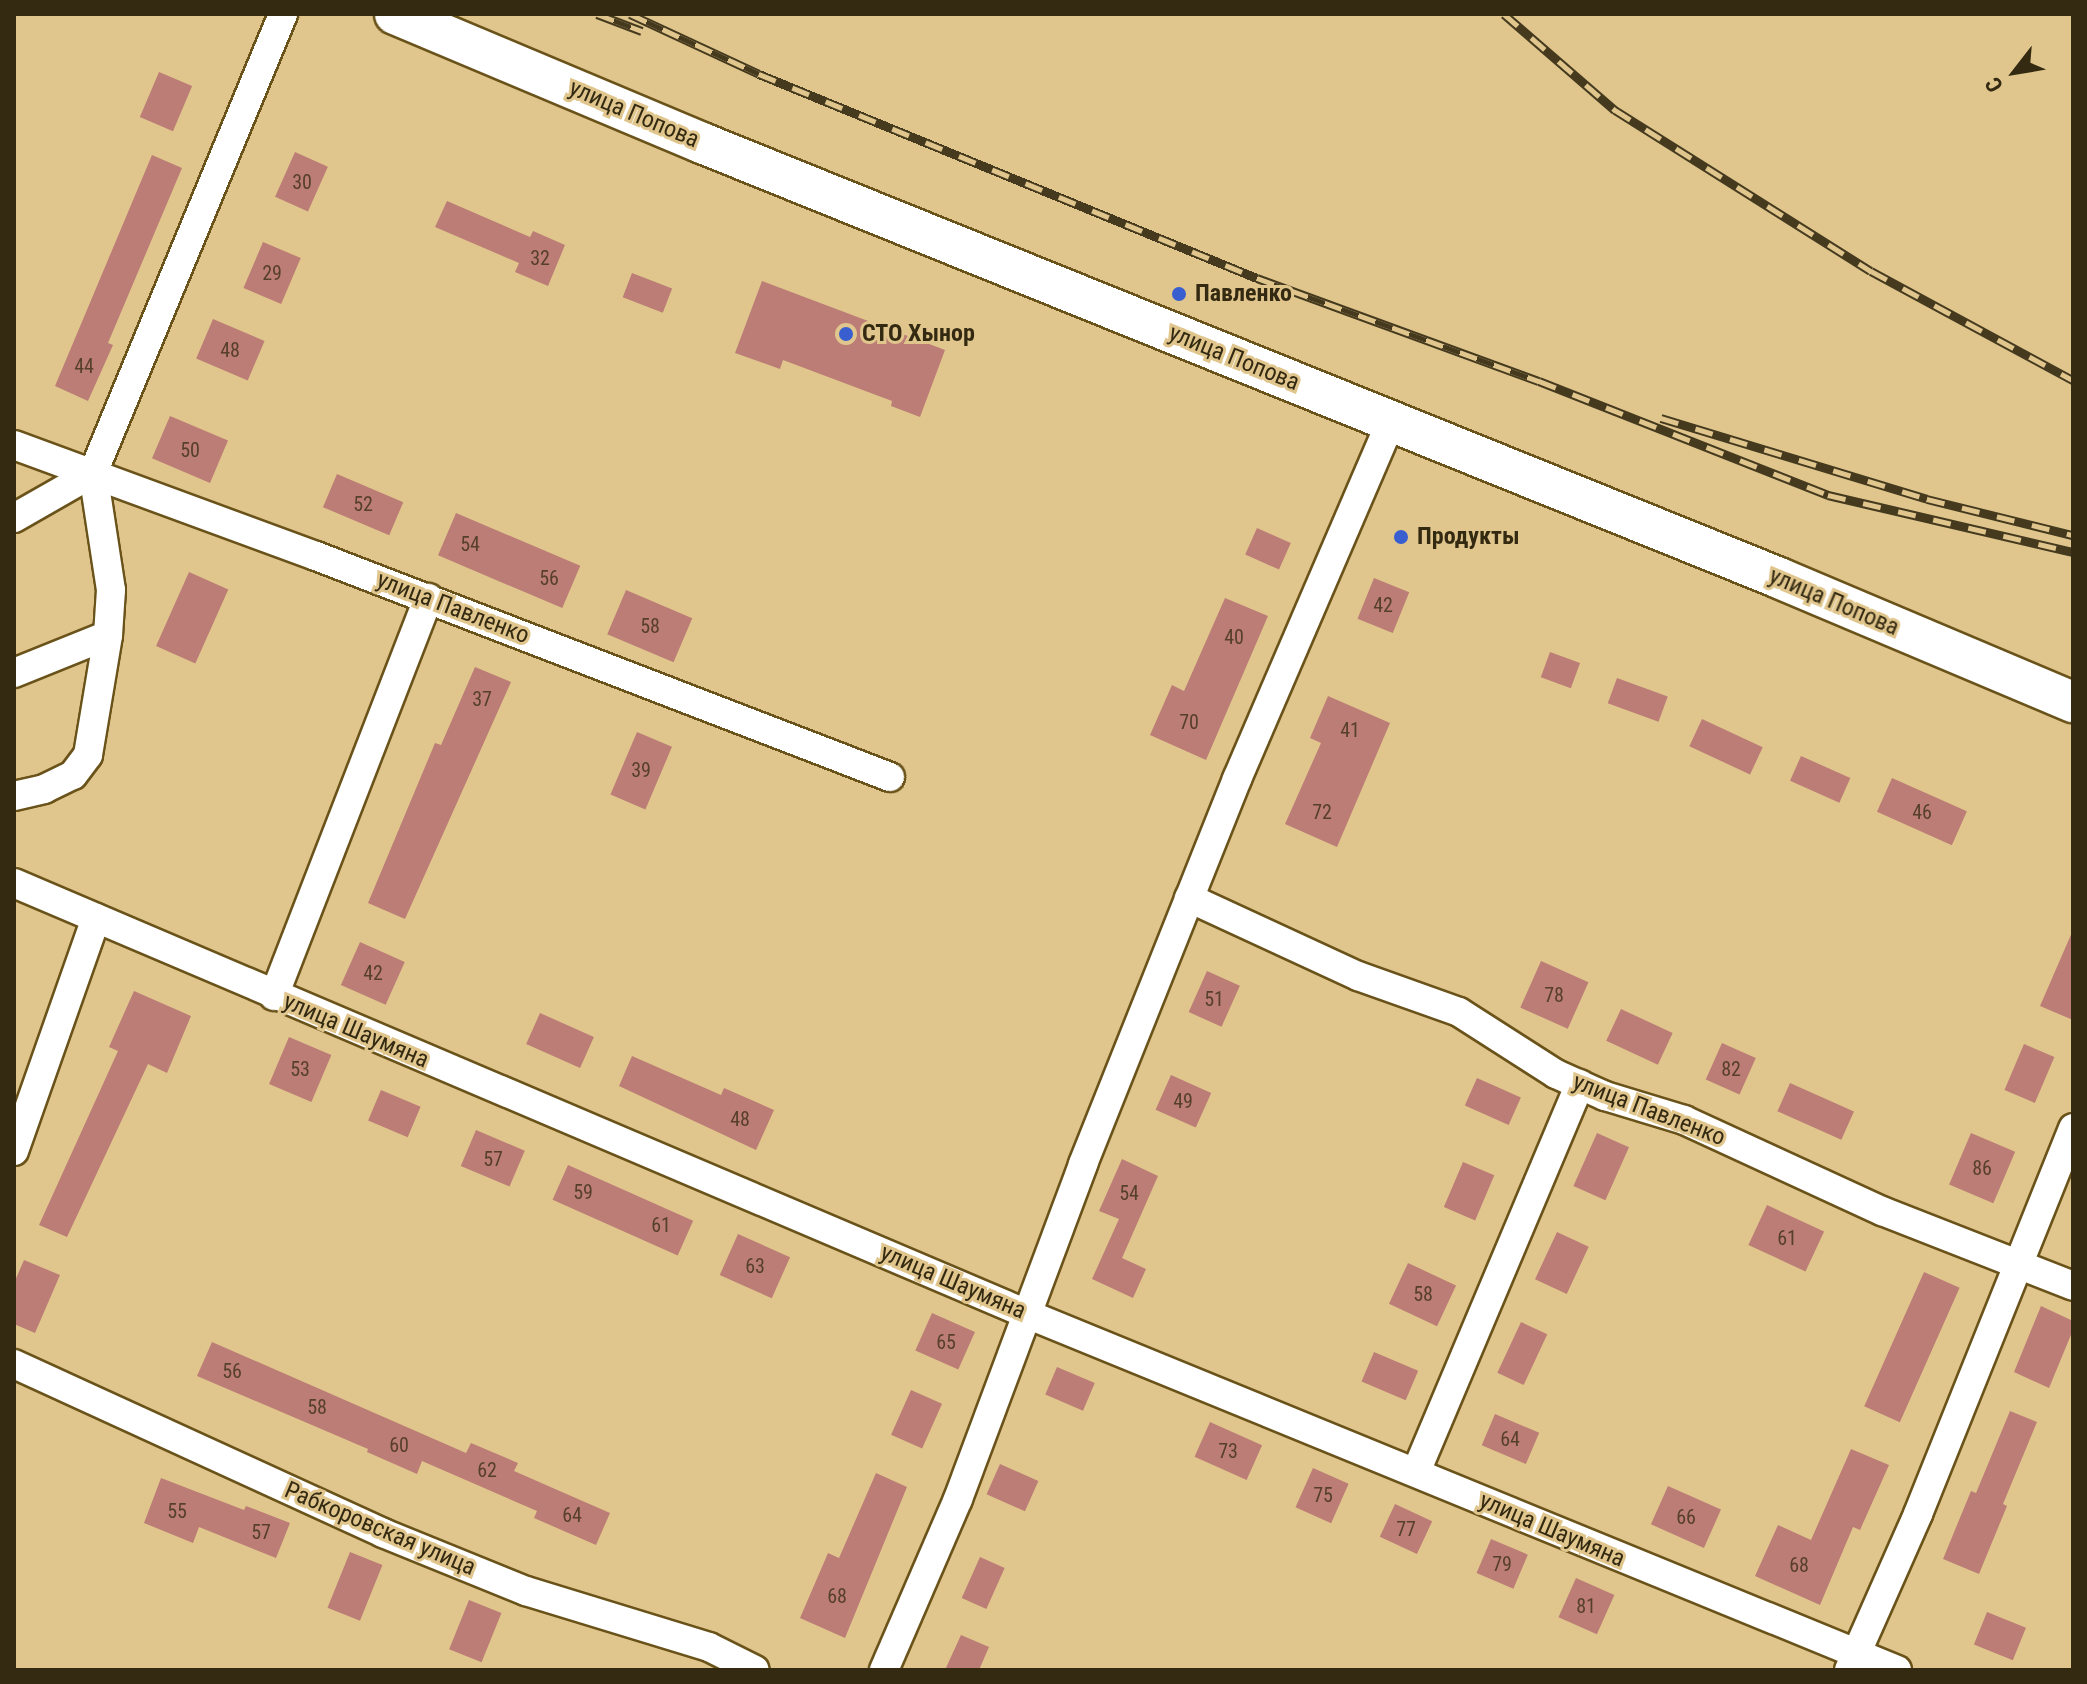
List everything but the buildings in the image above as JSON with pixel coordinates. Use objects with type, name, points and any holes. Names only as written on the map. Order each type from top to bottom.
[{"type":"main road","name":"улица Попова","points":[[395,14],[1765,572],[2073,702]]},
{"type":"street","points":[[14,796],[44,789],[73,775],[88,755],[108,635],[111,590],[93,473],[283,14]]},
{"type":"street","points":[[884,1670],[958,1499],[1189,898],[1391,422]]},
{"type":"street","name":"улица Павленко","points":[[14,445],[428,598],[890,777]]},
{"type":"street","points":[[14,518],[93,473]]},
{"type":"street","points":[[274,996],[428,598]]},
{"type":"street","points":[[14,673],[108,635]]},
{"type":"street","name":"улица Шаумяна","points":[[14,883],[1027,1314],[1416,1472],[1743,1610],[1853,1661],[1897,1670]]},
{"type":"street","name":"улица Павленко","points":[[1189,898],[1358,976],[1459,1012],[1556,1074],[1684,1120],[1882,1211],[2073,1286]]},
{"type":"street","points":[[14,1151],[96,918]]},
{"type":"street","points":[[1416,1472],[1580,1084]]},
{"type":"street","points":[[1853,1661],[1918,1514],[2073,1128]]},
{"type":"street","name":"Рабкоровская улица","points":[[14,1364],[383,1533],[526,1591],[709,1647],[755,1670]]},
{"type":"railway","points":[[597,14],[642,31]]},
{"type":"railway","points":[[630,14],[759,74],[1257,278],[1539,381],[1828,495],[2073,552]]},
{"type":"railway","points":[[1504,14],[1615,110],[1871,271],[2073,380]]},
{"type":"railway","points":[[1661,418],[1927,499],[2073,535]]},
{"type":"place","name":"Павленко","points":[[1179,294]]},
{"type":"place","name":"СТО Хынор","points":[[846,334]]},
{"type":"place","name":"Продукты","points":[[1401,537]]}]
